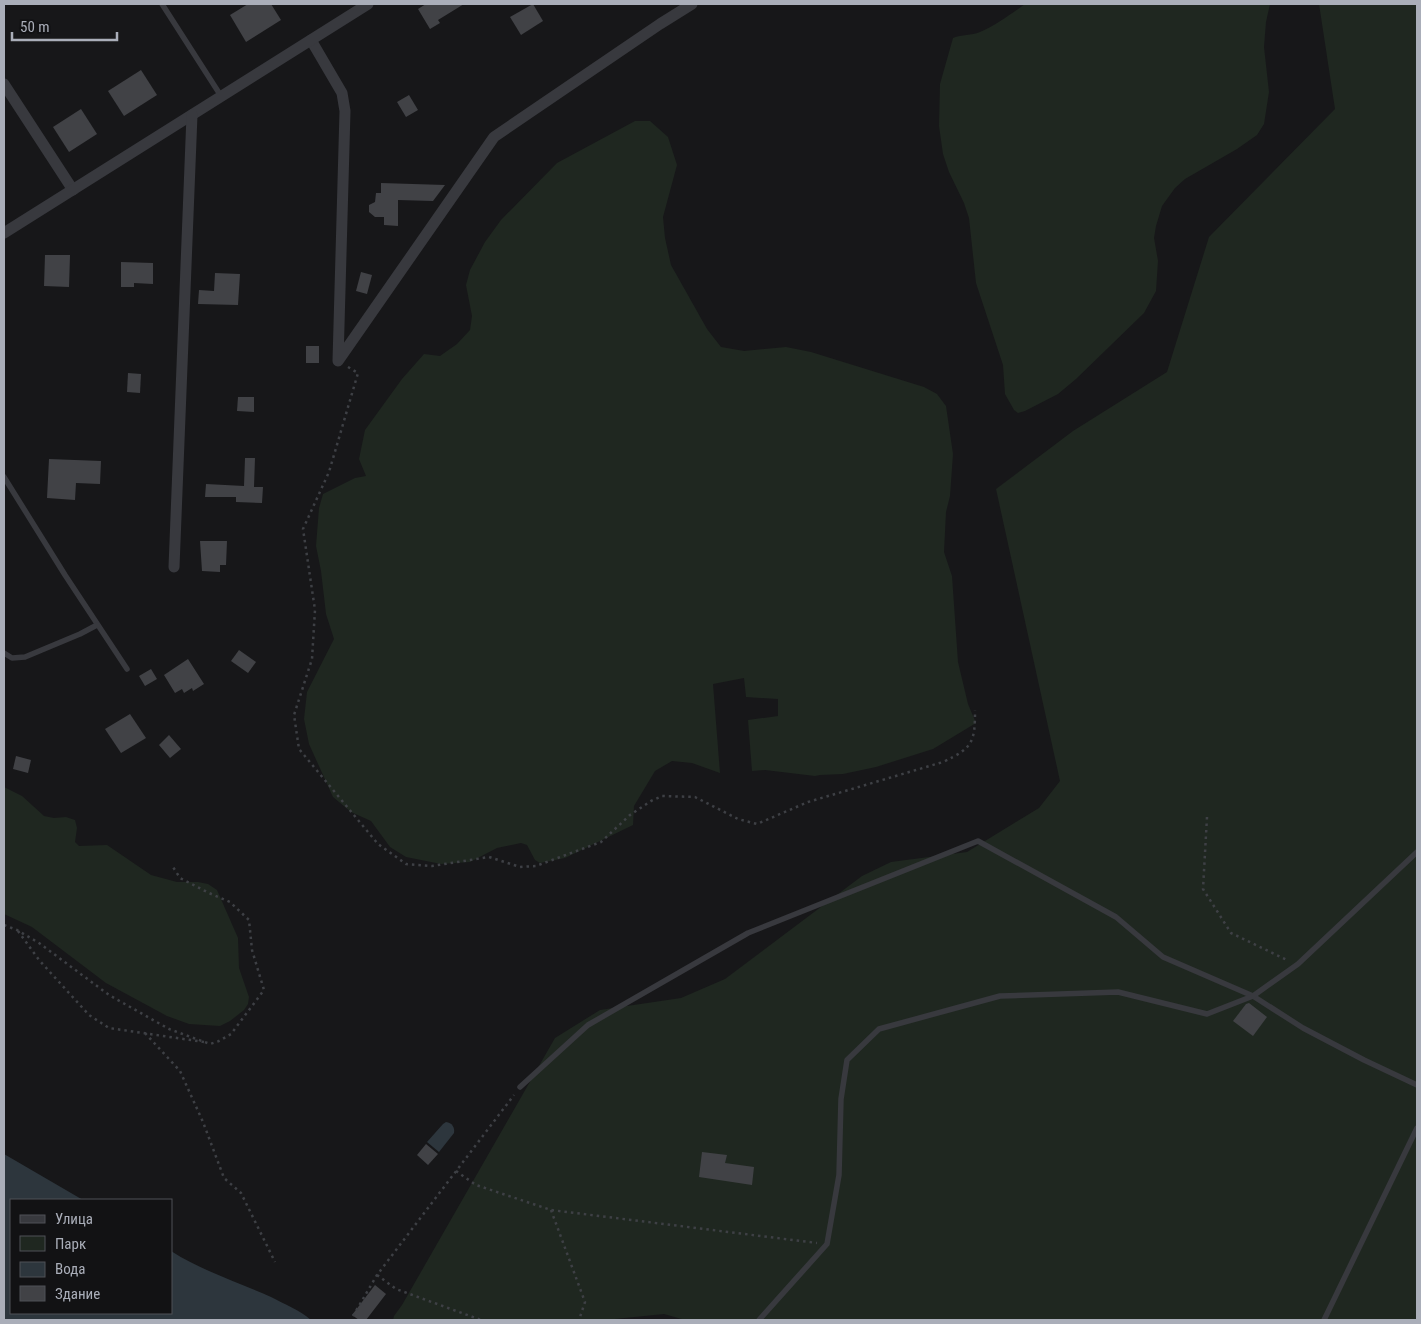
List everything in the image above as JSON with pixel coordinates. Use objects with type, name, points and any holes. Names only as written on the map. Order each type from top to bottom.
[{"type":"street","points":[[4,233],[368,4]]},
{"type":"street","points":[[338,361],[494,137],[692,4]]},
{"type":"street","points":[[311,40],[342,94],[345,111],[338,361]]},
{"type":"street","points":[[4,84],[73,190]]},
{"type":"street","points":[[174,567],[192,115]]},
{"type":"lane","points":[[162,4],[222,96]]},
{"type":"lane","points":[[4,477],[127,670]]},
{"type":"lane","points":[[4,653],[12,658],[24,657],[80,634],[97,624]]},
{"type":"lane","points":[[520,1087],[588,1025],[748,933],[978,841],[1116,917],[1163,957],[1253,996],[1303,1028],[1417,1085]]},
{"type":"lane","points":[[759,1320],[827,1244],[839,1175],[841,1099],[847,1060],[879,1029],[1000,996],[1118,992],[1208,1014],[1253,996],[1298,964],[1417,852]]},
{"type":"lane","points":[[1324,1320],[1417,1128]]},
{"type":"path","points":[[338,361],[358,374],[329,472],[303,529],[315,610],[312,659],[294,715],[299,749],[378,844],[406,864],[432,866],[489,857],[520,867],[536,866],[601,842],[630,815],[662,796],[695,797],[738,819],[757,824],[808,802],[943,762],[960,754],[971,743],[975,731],[975,710]]},
{"type":"path","points":[[1207,817],[1204,889],[1231,933],[1298,964]]},
{"type":"path","points":[[17,930],[39,960],[89,1015],[110,1028],[210,1044],[219,1041],[230,1034],[264,990],[252,950],[249,920],[230,902],[180,878],[173,867]]},
{"type":"path","points":[[4,925],[39,943],[109,995],[169,1029],[210,1044]]},
{"type":"path","points":[[145,1033],[180,1071],[203,1122],[224,1178],[241,1193],[276,1262]]},
{"type":"path","points":[[353,1316],[377,1275],[520,1087]]},
{"type":"path","points":[[456,1171],[476,1184],[551,1210],[827,1244]]},
{"type":"path","points":[[551,1210],[585,1302],[579,1320]]},
{"type":"path","points":[[377,1275],[396,1289],[481,1320]]},
{"type":"green space","points":[[1025,4],[1270,4],[1264,47],[1269,92],[1264,124],[1257,135],[1237,149],[1185,179],[1175,188],[1162,206],[1154,238],[1158,261],[1156,291],[1144,313],[1058,394],[1018,413],[1014,410],[1005,394],[1003,365],[976,283],[969,218],[943,154],[939,126],[940,84],[953,38],[986,29]]},
{"type":"green space","points":[[1319,4],[1417,4],[1417,1320],[685,1320],[664,1314],[605,1320],[393,1320],[555,1038],[600,1010],[681,998],[725,979],[862,876],[891,862],[967,852],[1039,808],[1060,781],[996,489],[1073,431],[1167,372],[1209,237],[1335,109]]},
{"type":"green space","points":[[635,121],[650,121],[668,137],[677,165],[663,217],[671,265],[707,329],[721,347],[744,351],[786,347],[811,352],[924,387],[937,394],[946,406],[953,454],[950,496],[946,512],[944,552],[952,576],[958,662],[968,704],[976,723],[933,749],[876,767],[843,774],[815,776],[765,770],[752,771],[748,720],[778,716],[778,699],[746,697],[744,678],[713,684],[720,773],[692,763],[672,761],[655,771],[634,806],[633,825],[565,858],[540,863],[535,860],[527,845],[521,843],[497,848],[470,862],[441,864],[406,857],[390,847],[371,821],[351,812],[333,797],[309,744],[304,719],[307,692],[334,639],[326,614],[316,546],[319,508],[323,494],[355,478],[366,476],[359,459],[365,430],[402,379],[424,354],[440,356],[457,344],[470,330],[472,316],[466,285],[470,270],[485,242],[501,220],[557,163]]},
{"type":"green space","points":[[4,787],[22,796],[44,816],[54,818],[66,817],[75,820],[77,828],[75,842],[79,846],[107,845],[151,875],[177,882],[208,884],[217,890],[238,938],[239,968],[249,997],[248,1004],[244,1010],[220,1026],[189,1024],[167,1016],[106,983],[32,927],[4,914]]},
{"type":"water","points":[[446,1122],[453,1126],[454,1133],[439,1152],[427,1142]]},
{"type":"water","points":[[4,1154],[81,1199],[10,1199],[10,1314],[172,1314],[172,1252],[208,1270],[271,1297],[297,1310],[311,1320],[4,1320]]},
{"type":"building","points":[[248,4],[271,4],[281,20],[246,42],[230,15]]},
{"type":"building","points":[[426,4],[464,4],[438,20],[440,23],[430,29],[418,9]]},
{"type":"building","points":[[533,4],[543,21],[521,35],[510,17]]},
{"type":"building","points":[[141,70],[157,95],[124,116],[108,91]]},
{"type":"building","points":[[409,95],[418,110],[406,117],[397,102]]},
{"type":"building","points":[[81,109],[97,134],[69,152],[53,127]]},
{"type":"building","points":[[381,183],[445,185],[433,201],[398,200],[398,226],[384,225],[384,217],[375,217],[369,212],[369,205],[375,202],[376,193],[381,193]]},
{"type":"building","points":[[45,255],[70,255],[69,287],[44,286]]},
{"type":"building","points":[[121,262],[153,263],[153,284],[134,283],[134,287],[121,287]]},
{"type":"building","points":[[361,272],[372,275],[367,294],[356,291]]},
{"type":"building","points":[[215,273],[240,274],[238,305],[198,304],[199,290],[214,291]]},
{"type":"building","points":[[306,346],[319,346],[319,363],[306,363]]},
{"type":"building","points":[[128,373],[141,374],[140,393],[127,392]]},
{"type":"building","points":[[238,397],[254,397],[254,412],[237,411]]},
{"type":"building","points":[[245,458],[255,458],[254,487],[263,487],[262,503],[236,502],[236,497],[205,497],[206,484],[244,486]]},
{"type":"building","points":[[49,459],[101,461],[100,484],[76,483],[75,500],[47,498]]},
{"type":"building","points":[[200,541],[227,541],[226,565],[220,565],[220,572],[202,571]]},
{"type":"building","points":[[239,650],[256,662],[248,673],[231,661]]},
{"type":"building","points":[[188,659],[204,684],[193,691],[192,688],[184,693],[182,689],[175,693],[164,675]]},
{"type":"building","points":[[151,669],[157,679],[145,686],[139,676]]},
{"type":"building","points":[[130,714],[146,738],[121,753],[105,729]]},
{"type":"building","points":[[169,735],[181,749],[170,758],[159,745]]},
{"type":"building","points":[[16,756],[31,760],[28,773],[13,769]]},
{"type":"building","points":[[1249,1003],[1267,1017],[1253,1036],[1233,1021],[1246,1004]]},
{"type":"building","points":[[426,1144],[438,1154],[428,1165],[417,1155]]},
{"type":"building","points":[[702,1152],[727,1155],[725,1163],[754,1167],[752,1185],[699,1177]]},
{"type":"building","points":[[375,1285],[386,1294],[366,1320],[359,1320],[352,1315]]}]
